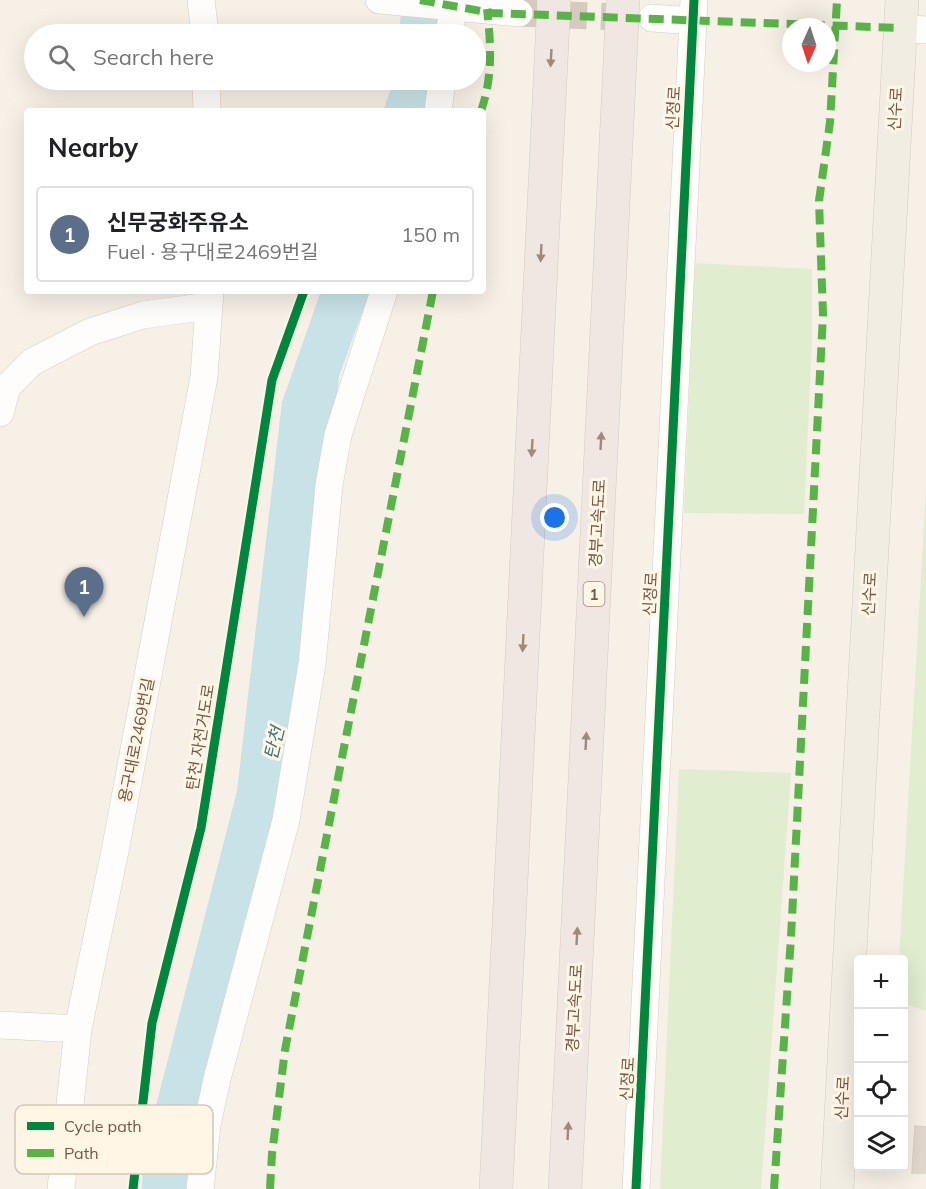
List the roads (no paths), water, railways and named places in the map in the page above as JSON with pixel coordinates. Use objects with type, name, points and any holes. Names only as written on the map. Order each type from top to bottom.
[{"type":"highway","points":[[496,1189],[554,0]]},
{"type":"highway","name":"경부고속도로","points":[[565,1189],[623,0]]},
{"type":"main road","name":"신수로","points":[[837,1189],[909,19]]},
{"type":"street","points":[[201,0],[203,24]]},
{"type":"street","points":[[379,0],[447,16],[519,13]]},
{"type":"street","points":[[652,18],[693,10]]},
{"type":"street","name":"신정로","points":[[636,1189],[693,10]]},
{"type":"street","points":[[206,90],[207,108]]},
{"type":"street","points":[[438,108],[441,90]]},
{"type":"street","points":[[211,1105],[286,820],[312,664],[329,485],[338,435],[383,294]]},
{"type":"street","points":[[0,413],[7,387],[32,362],[80,337],[143,315],[209,298]]},
{"type":"street","name":"용구대로2469번길","points":[[68,1105],[78,1029],[115,851],[204,377],[209,298]]},
{"type":"street","points":[[0,1025],[78,1029]]},
{"type":"street","name":"용구대로2469번길","points":[[61,1189],[62,1174]]},
{"type":"street","points":[[200,1189],[202,1174]]},
{"type":"water","points":[[402,0],[448,0],[448,24],[400,24]]},
{"type":"water","points":[[390,90],[442,90],[435,108],[384,108]]},
{"type":"water","name":"탄천","points":[[320,294],[369,294],[339,376],[311,690],[213,1139],[213,1105],[156,1105],[237,791],[282,402]]},
{"type":"water","name":"탄천","points":[[142,1174],[205,1174],[202,1189],[142,1189]]},
{"type":"tunnel","points":[[519,13],[642,18]]},
{"type":"place","name":"신무궁화주유소","points":[[84,617]]}]
